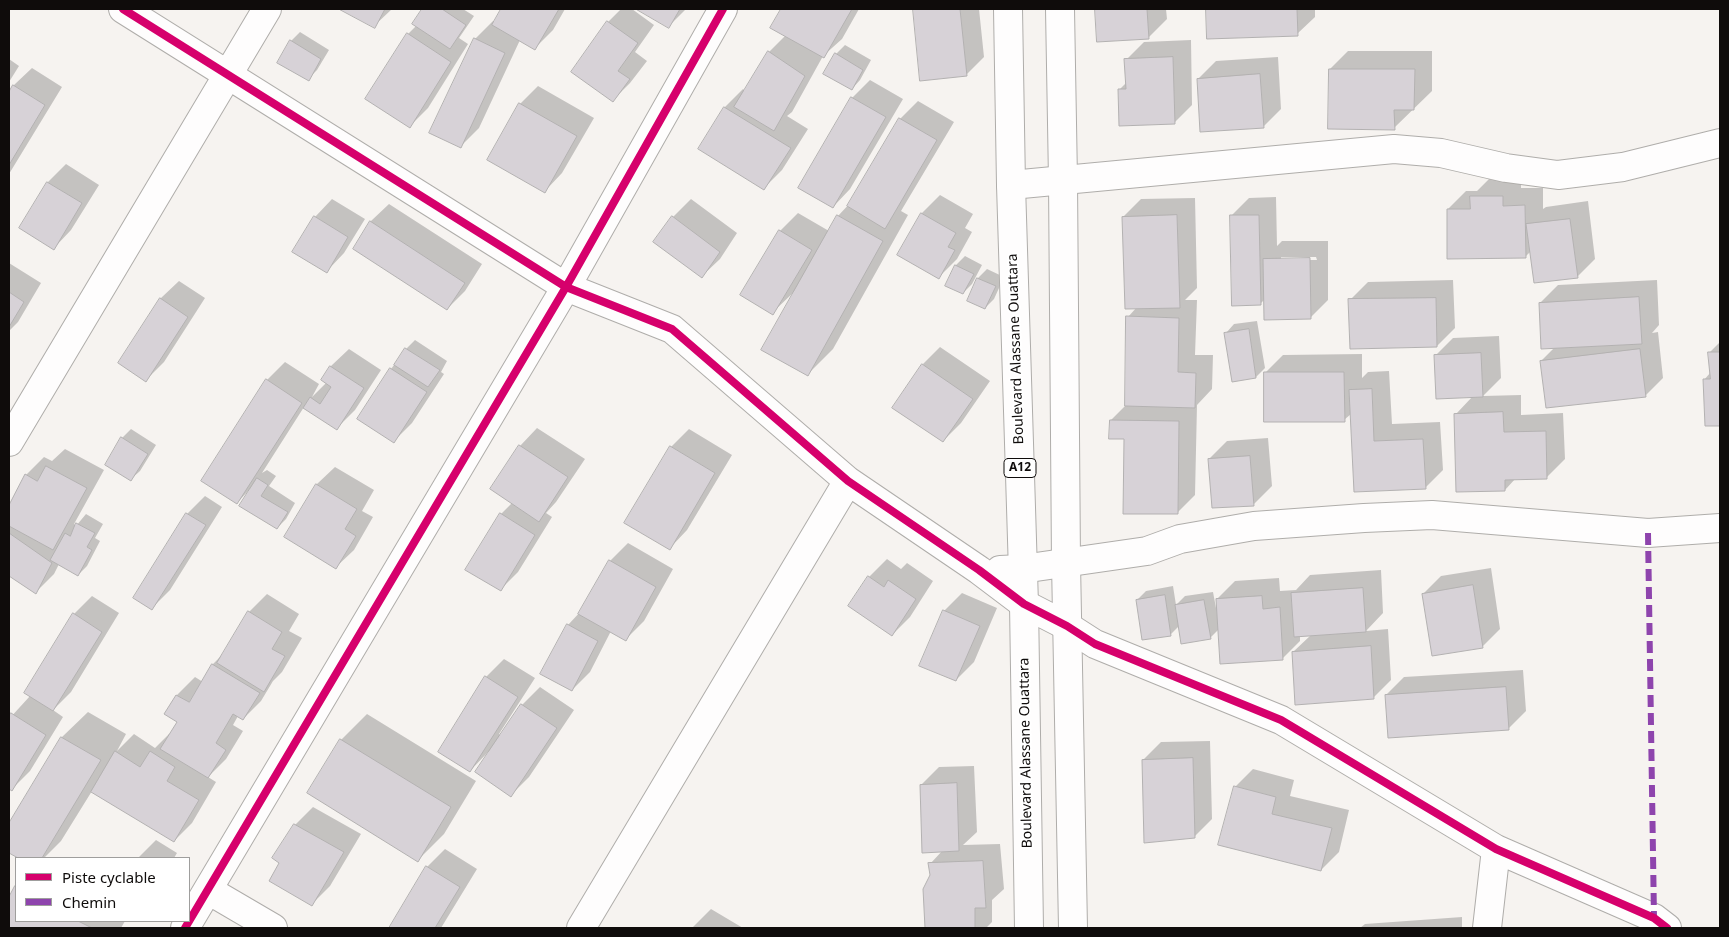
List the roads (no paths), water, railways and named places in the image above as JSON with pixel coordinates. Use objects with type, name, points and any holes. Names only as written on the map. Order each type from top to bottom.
[{"type":"street","points":[[123,9],[566,288],[672,329],[848,481],[979,570],[1024,604],[1067,626],[1095,644],[1281,720],[1496,849],[1654,918],[1667,928]]},
{"type":"street","points":[[9,442],[267,9]]},
{"type":"street","points":[[190,920],[566,288],[723,9]]},
{"type":"street","name":"Boulevard Alassane Ouattara","points":[[1008,9],[1011,185],[1024,604],[1029,928]]},
{"type":"street","points":[[1060,9],[1066,563],[1073,928]]},
{"type":"street","points":[[1011,185],[1394,149],[1441,153],[1506,168],[1558,175],[1623,167],[1720,143]]},
{"type":"street","points":[[581,928],[848,481]]},
{"type":"street","points":[[979,570],[1022,569],[1147,551],[1180,539],[1254,526],[1364,518],[1432,515],[1648,533],[1720,528]]},
{"type":"street","points":[[1488,928],[1496,849]]},
{"type":"street","points":[[208,890],[273,928]]}]
